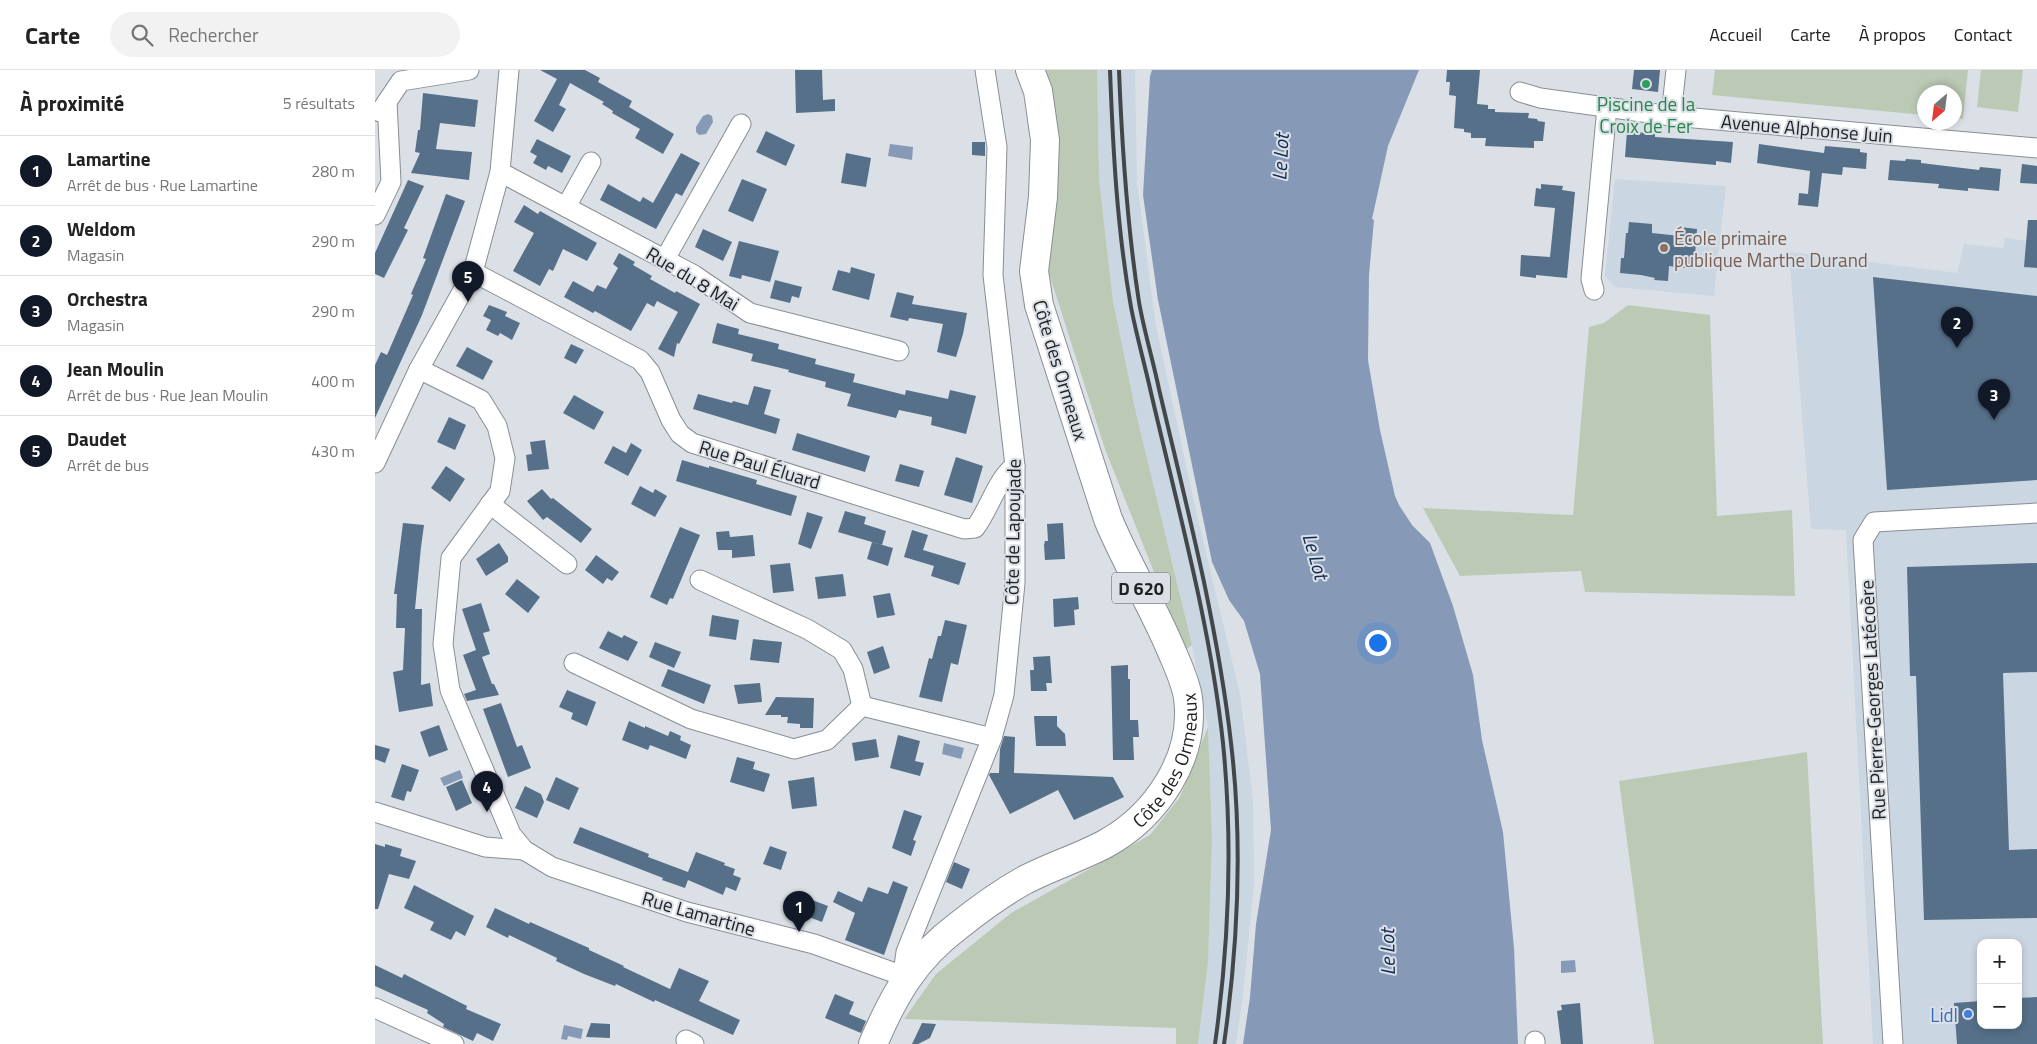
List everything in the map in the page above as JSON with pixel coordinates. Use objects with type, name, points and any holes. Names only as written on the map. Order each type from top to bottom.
[{"type":"main road","name":"Côte des Ormeaux","points":[[873,1044],[890,1004],[907,977],[956,927],[1023,881],[1107,843],[1145,814],[1167,787],[1180,761],[1189,726],[1188,698],[1179,668],[1159,621],[1122,551],[1108,519],[1039,305],[1034,272],[1044,189],[1045,140],[1038,91],[1030,70]]},
{"type":"street","points":[[375,119],[401,82],[469,70]]},
{"type":"street","points":[[375,462],[419,369],[473,272],[500,172],[509,70]]},
{"type":"street","name":"Côte de Lapoujade","points":[[907,977],[904,966],[906,952],[992,738],[1004,695],[1015,583],[1015,466],[993,275],[997,147],[985,70]]},
{"type":"street","points":[[1671,116],[1676,70]]},
{"type":"street","name":"Avenue Alphonse Juin","points":[[1520,92],[1540,98],[1671,116],[2037,148]]},
{"type":"street","points":[[375,215],[391,182],[387,102]]},
{"type":"street","points":[[1594,290],[1591,279],[1607,107]]},
{"type":"street","points":[[665,259],[741,124]]},
{"type":"street","points":[[566,207],[591,162]]},
{"type":"street","name":"Rue du 8 Mai","points":[[500,172],[694,275],[750,313],[899,351]]},
{"type":"street","name":"Rue Paul Éluard","points":[[473,272],[640,360],[651,372],[671,420],[680,434],[692,444],[964,528],[975,528],[984,517],[1007,471],[1015,466]]},
{"type":"street","points":[[419,369],[481,400],[497,426],[505,458],[500,491],[451,558],[443,644],[450,690],[511,834],[524,850]]},
{"type":"street","points":[[490,504],[567,564]]},
{"type":"street","name":"Rue Pierre-Georges Latécoère","points":[[1893,1044],[1863,540],[1874,522],[2037,513]]},
{"type":"street","points":[[700,580],[807,629],[842,650],[853,668],[862,706]]},
{"type":"street","points":[[574,663],[691,719],[794,749],[827,740],[862,706]]},
{"type":"street","points":[[862,706],[992,738]]},
{"type":"street","points":[[375,812],[485,847],[524,850]]},
{"type":"street","name":"Rue Lamartine","points":[[524,850],[551,867],[687,912],[814,944],[907,977]]},
{"type":"street","points":[[375,1008],[454,1044]]},
{"type":"shaded area","points":[[1097,70],[1135,70],[1137,182],[1156,326],[1196,511],[1240,694],[1253,800],[1254,885],[1236,1044],[1198,1044],[1208,963],[1212,833],[1208,727],[1192,645],[1136,413],[1113,301],[1099,179]]},
{"type":"shaded area","name":"École primaire publique Marthe Durand","points":[[1615,179],[1726,186],[1714,296],[1615,287],[1605,276]]},
{"type":"shaded area","points":[[2005,238],[2037,242],[2037,1044],[1873,1044],[1846,530],[1811,529],[1789,252],[1957,273],[1964,244],[2003,248]]},
{"type":"green space","points":[[1040,70],[1097,70],[1099,179],[1113,301],[1136,413],[1192,645],[1185,650],[1105,449],[1048,270]]},
{"type":"green space","points":[[1715,70],[1968,70],[1963,119],[1962,85],[1917,85],[1917,114],[1712,95]]},
{"type":"green space","points":[[1981,70],[2023,70],[2018,112],[1977,107]]},
{"type":"green space","points":[[1628,305],[1710,315],[1717,516],[1792,510],[1795,596],[1585,592],[1581,571],[1460,576],[1423,508],[1573,515],[1589,327],[1604,323]]},
{"type":"green space","points":[[1208,727],[1212,837],[1208,963],[1198,1044],[1176,1044],[1176,1028],[904,1019],[936,974],[1011,913],[1150,835],[1180,797]]},
{"type":"green space","points":[[1807,752],[1823,1044],[1654,1044],[1619,781]]},
{"type":"water","name":"Le Lot","points":[[1152,70],[1419,70],[1388,146],[1372,219],[1374,220],[1369,275],[1368,360],[1380,430],[1395,496],[1412,525],[1430,543],[1453,606],[1473,675],[1482,740],[1503,832],[1514,948],[1518,1044],[1243,1044],[1250,997],[1256,924],[1271,830],[1260,674],[1244,621],[1229,600],[1212,562],[1158,300],[1143,195],[1150,76]]},
{"type":"water","points":[[708,114],[712,116],[713,122],[706,134],[699,135],[696,132],[696,127],[703,116]]},
{"type":"water","points":[[890,144],[913,147],[912,160],[888,156]]},
{"type":"water","points":[[944,743],[964,748],[961,759],[942,754]]},
{"type":"water","points":[[460,770],[463,778],[444,786],[440,778]]},
{"type":"water","points":[[1575,960],[1576,972],[1561,973],[1561,961]]},
{"type":"water","points":[[564,1025],[583,1029],[581,1039],[568,1036],[567,1040],[561,1039]]},
{"type":"building","points":[[540,70],[585,70],[600,78],[598,82],[632,101],[629,107],[674,134],[663,154],[635,138],[640,129],[612,113],[613,111],[602,104],[604,102],[570,83],[559,105],[566,109],[553,132],[534,121],[557,79]]},
{"type":"building","points":[[795,70],[822,70],[823,100],[835,99],[835,111],[796,113]]},
{"type":"building","points":[[1447,70],[1480,70],[1477,104],[1488,105],[1488,109],[1495,109],[1495,112],[1529,113],[1528,118],[1545,122],[1543,141],[1534,141],[1534,148],[1485,146],[1486,138],[1471,138],[1471,133],[1464,132],[1464,129],[1454,128],[1456,96],[1449,95],[1450,82],[1446,82]]},
{"type":"building","name":"Piscine de la Croix de Fer","points":[[1634,70],[1660,70],[1658,92],[1632,89]]},
{"type":"building","points":[[423,93],[478,100],[475,127],[440,123],[436,149],[472,152],[469,180],[411,173],[420,153],[415,152],[418,130],[420,130]]},
{"type":"building","points":[[766,131],[795,145],[786,166],[756,152]]},
{"type":"building","points":[[1627,131],[1655,134],[1655,137],[1733,142],[1731,163],[1716,161],[1716,165],[1625,157]]},
{"type":"building","points":[[537,139],[571,156],[562,173],[548,166],[546,170],[533,163],[537,156],[530,152]]},
{"type":"building","points":[[972,142],[985,142],[985,156],[972,155]]},
{"type":"building","points":[[1759,144],[1824,153],[1825,146],[1860,149],[1860,152],[1867,153],[1866,169],[1843,167],[1842,175],[1822,173],[1818,207],[1798,205],[1799,193],[1808,194],[1810,171],[1757,163]]},
{"type":"building","points":[[681,153],[700,163],[682,196],[676,193],[656,229],[600,200],[608,184],[640,202],[643,197],[653,203]]},
{"type":"building","points":[[846,153],[871,158],[866,187],[841,183]]},
{"type":"building","points":[[1906,159],[1921,160],[1921,163],[1979,170],[1980,167],[2001,169],[1999,191],[1968,188],[1968,191],[1938,188],[1939,184],[1888,180],[1890,160],[1905,161]]},
{"type":"building","points":[[2022,164],[2037,166],[2037,184],[2020,183]]},
{"type":"building","points":[[742,179],[767,189],[753,222],[728,211]]},
{"type":"building","points":[[408,180],[424,186],[404,228],[408,230],[384,278],[375,274],[375,253]]},
{"type":"building","points":[[1541,184],[1563,186],[1562,190],[1575,192],[1567,278],[1536,275],[1536,278],[1520,276],[1521,255],[1550,257],[1555,208],[1534,206],[1536,188],[1541,189]]},
{"type":"building","points":[[446,194],[465,201],[422,315],[375,418],[375,365],[381,352],[387,355],[413,295],[411,294],[426,259],[423,258]]},
{"type":"building","points":[[524,205],[538,214],[540,211],[597,243],[587,261],[563,249],[553,271],[549,269],[540,286],[513,271],[534,233],[514,222]]},
{"type":"building","points":[[2028,220],[2037,220],[2037,268],[2024,267]]},
{"type":"building","points":[[1629,222],[1652,224],[1652,233],[1680,236],[1680,227],[1697,229],[1694,269],[1669,266],[1668,281],[1620,273],[1621,258],[1624,258]]},
{"type":"building","points":[[703,229],[732,242],[723,261],[695,247]]},
{"type":"building","points":[[739,241],[779,251],[770,282],[742,275],[741,279],[729,276]]},
{"type":"building","points":[[619,253],[635,262],[633,265],[652,276],[650,279],[700,304],[679,344],[677,343],[674,357],[658,349],[678,312],[657,301],[654,307],[647,303],[631,331],[595,311],[593,313],[564,297],[573,281],[593,292],[597,285],[606,289],[618,268],[613,264]]},
{"type":"building","points":[[851,267],[875,274],[869,300],[832,290],[838,270],[850,273]]},
{"type":"building","points":[[1873,277],[2037,296],[2037,480],[1887,490]]},
{"type":"building","points":[[775,280],[802,287],[799,298],[792,296],[790,303],[770,298]]},
{"type":"building","points":[[897,292],[914,296],[912,304],[967,313],[956,357],[937,352],[943,324],[909,318],[908,321],[890,317]]},
{"type":"building","points":[[489,305],[507,312],[505,316],[520,323],[512,340],[500,333],[498,336],[486,330],[491,320],[483,316]]},
{"type":"building","points":[[717,323],[739,329],[738,334],[779,344],[778,349],[816,359],[815,364],[855,374],[853,382],[905,395],[906,390],[948,399],[950,390],[976,396],[966,434],[931,425],[932,417],[899,410],[896,418],[847,406],[851,394],[825,387],[826,382],[788,372],[789,370],[751,361],[753,354],[712,343]]},
{"type":"building","points":[[571,344],[584,350],[576,364],[564,358]]},
{"type":"building","points":[[467,347],[493,361],[483,380],[456,366]]},
{"type":"building","points":[[754,386],[771,390],[764,414],[780,419],[776,434],[693,409],[698,394],[748,405]]},
{"type":"building","points":[[574,395],[604,412],[594,430],[563,413]]},
{"type":"building","points":[[449,417],[466,425],[455,450],[437,442]]},
{"type":"building","points":[[797,433],[870,456],[865,472],[792,450]]},
{"type":"building","points":[[545,440],[549,469],[528,471],[526,455],[532,454],[530,442]]},
{"type":"building","points":[[631,443],[642,450],[628,476],[604,463],[613,446],[626,453]]},
{"type":"building","points":[[956,457],[983,466],[972,503],[944,495]]},
{"type":"building","points":[[682,460],[757,480],[756,484],[797,496],[791,516],[676,481]]},
{"type":"building","points":[[900,464],[924,471],[919,487],[895,481]]},
{"type":"building","points":[[446,466],[465,479],[450,502],[431,488]]},
{"type":"building","points":[[640,486],[653,493],[655,489],[667,496],[655,517],[631,504]]},
{"type":"building","points":[[542,489],[551,499],[553,498],[592,529],[581,543],[547,517],[543,520],[527,501]]},
{"type":"building","points":[[845,511],[866,517],[864,524],[886,531],[882,545],[838,532]]},
{"type":"building","points":[[807,512],[823,517],[811,549],[798,544]]},
{"type":"building","points":[[403,523],[424,525],[415,609],[422,609],[421,685],[430,683],[433,706],[399,712],[393,672],[403,670],[405,628],[396,628],[397,594],[394,594]]},
{"type":"building","points":[[1063,523],[1065,559],[1045,560],[1044,545],[1045,541],[1048,541],[1047,524]]},
{"type":"building","points":[[680,527],[700,535],[673,599],[670,598],[667,605],[650,597]]},
{"type":"building","points":[[912,530],[928,535],[923,550],[966,563],[959,585],[931,576],[934,566],[904,557]]},
{"type":"building","points":[[729,531],[730,537],[753,535],[755,556],[732,558],[732,550],[718,550],[716,532]]},
{"type":"building","points":[[872,542],[893,548],[888,566],[867,559]]},
{"type":"building","points":[[499,543],[508,557],[508,562],[486,576],[476,559]]},
{"type":"building","points":[[596,555],[619,572],[612,581],[607,578],[603,584],[585,570]]},
{"type":"building","points":[[790,563],[794,591],[773,593],[770,565]]},
{"type":"building","points":[[2037,563],[2037,672],[2003,673],[2009,850],[2037,849],[2037,918],[1924,920],[1916,676],[1910,676],[1907,567]]},
{"type":"building","points":[[843,574],[846,596],[818,599],[815,577]]},
{"type":"building","points":[[517,579],[540,597],[528,613],[505,594]]},
{"type":"building","points":[[890,593],[895,615],[877,618],[873,596]]},
{"type":"building","points":[[1078,597],[1079,609],[1074,610],[1075,625],[1054,627],[1053,599]]},
{"type":"building","points":[[481,603],[490,631],[483,633],[490,654],[482,657],[492,684],[494,684],[499,695],[467,701],[464,694],[476,690],[463,655],[476,650],[462,609]]},
{"type":"building","points":[[712,615],[739,620],[736,640],[709,636]]},
{"type":"building","points":[[945,620],[967,625],[958,665],[951,663],[942,702],[919,697],[929,658],[932,659],[938,636],[941,636]]},
{"type":"building","points":[[608,631],[622,638],[624,635],[638,642],[628,661],[599,648]]},
{"type":"building","points":[[753,639],[782,642],[779,663],[750,660]]},
{"type":"building","points":[[655,642],[681,652],[674,668],[649,657]]},
{"type":"building","points":[[883,646],[890,668],[874,674],[867,652]]},
{"type":"building","points":[[1050,656],[1052,683],[1046,683],[1047,691],[1031,691],[1030,670],[1034,670],[1033,657]]},
{"type":"building","points":[[1128,665],[1130,720],[1138,720],[1139,737],[1133,737],[1134,760],[1113,760],[1111,666]]},
{"type":"building","points":[[668,669],[711,685],[704,704],[661,686]]},
{"type":"building","points":[[760,683],[762,702],[738,704],[734,685]]},
{"type":"building","points":[[567,690],[596,702],[587,726],[571,719],[573,713],[559,707]]},
{"type":"building","points":[[776,697],[814,698],[813,728],[800,728],[800,724],[787,723],[788,717],[781,717],[781,715],[765,715]]},
{"type":"building","points":[[501,703],[517,747],[522,745],[531,768],[508,777],[483,709]]},
{"type":"building","points":[[1034,716],[1057,716],[1057,726],[1065,734],[1066,746],[1036,746]]},
{"type":"building","points":[[629,721],[668,736],[670,731],[681,736],[680,740],[691,745],[686,759],[650,745],[648,750],[622,740]]},
{"type":"building","points":[[439,725],[448,750],[429,757],[420,732]]},
{"type":"building","points":[[898,735],[920,741],[915,761],[924,763],[920,776],[890,768]]},
{"type":"building","points":[[1004,736],[1015,737],[1014,773],[1113,777],[1124,797],[1074,820],[1058,790],[1010,814],[989,775],[990,773],[999,773],[1000,749]]},
{"type":"building","points":[[876,739],[879,757],[855,761],[852,743]]},
{"type":"building","points":[[375,745],[390,749],[385,763],[375,759]]},
{"type":"building","points":[[737,757],[755,762],[753,769],[770,774],[764,792],[730,782]]},
{"type":"building","points":[[402,764],[419,770],[411,792],[407,791],[404,801],[391,797]]},
{"type":"building","points":[[556,777],[579,788],[569,810],[546,800]]},
{"type":"building","points":[[814,777],[817,806],[792,809],[788,781]]},
{"type":"building","points":[[462,780],[472,803],[456,811],[446,787]]},
{"type":"building","points":[[525,786],[541,794],[544,802],[537,818],[515,808]]},
{"type":"building","points":[[904,810],[922,816],[913,840],[916,841],[911,856],[892,848]]},
{"type":"building","points":[[580,827],[649,854],[648,857],[688,872],[696,852],[725,863],[724,865],[735,869],[733,875],[741,878],[736,891],[726,887],[723,895],[688,880],[685,888],[573,843]]},
{"type":"building","points":[[375,844],[385,847],[385,844],[402,849],[400,856],[416,861],[409,879],[389,874],[378,909],[375,909]]},
{"type":"building","points":[[770,846],[787,852],[781,870],[763,864]]},
{"type":"building","points":[[954,862],[970,869],[962,889],[946,882]]},
{"type":"building","points":[[893,881],[908,887],[884,955],[845,940],[855,913],[833,902],[838,891],[862,902],[868,887],[888,894]]},
{"type":"building","points":[[414,885],[474,916],[465,936],[456,931],[451,940],[430,930],[434,922],[404,908]]},
{"type":"building","points":[[799,895],[828,906],[822,922],[793,911]]},
{"type":"building","points":[[495,908],[589,948],[589,950],[670,989],[679,968],[709,981],[699,1001],[740,1020],[733,1035],[616,984],[615,986],[584,974],[556,961],[557,958],[509,935],[508,938],[486,927]]},
{"type":"building","points":[[375,965],[402,978],[404,974],[467,1006],[466,1009],[501,1024],[493,1041],[477,1033],[473,1041],[443,1027],[444,1024],[427,1013],[428,1010],[375,986]]},
{"type":"building","points":[[835,994],[854,1002],[849,1014],[866,1021],[861,1033],[825,1018]]},
{"type":"building","name":"Lidl","points":[[2037,997],[2037,1044],[1957,1044],[1954,1003],[1977,1001],[1977,1029],[2022,1029],[2022,998]]},
{"type":"building","points":[[1580,1003],[1583,1044],[1561,1044],[1557,1011],[1562,1010],[1561,1005]]},
{"type":"building","points":[[591,1023],[610,1024],[610,1038],[586,1037]]},
{"type":"building","points":[[922,1023],[936,1024],[930,1038],[918,1044],[912,1044]]},
{"type":"railway","points":[[1110,70],[1114,159],[1126,278],[1137,336],[1201,607],[1210,652],[1223,743],[1228,818],[1228,894],[1224,969],[1215,1044]]},
{"type":"railway","points":[[1119,70],[1126,186],[1139,302],[1204,582],[1226,703],[1231,743],[1235,781],[1238,856],[1236,932],[1224,1044]]},
{"type":"place","name":"Piscine de la Croix de Fer","points":[[1646,84]]},
{"type":"place","name":"École primaire publique Marthe Durand","points":[[1664,248]]},
{"type":"place","name":"Daudet","points":[[468,302]]},
{"type":"place","name":"Weldom","points":[[1957,348]]},
{"type":"place","name":"Orchestra","points":[[1994,420]]},
{"type":"place","name":"Jean Moulin","points":[[487,812]]},
{"type":"place","name":"Lamartine","points":[[799,932]]},
{"type":"place","name":"Lidl","points":[[1968,1014]]}]
